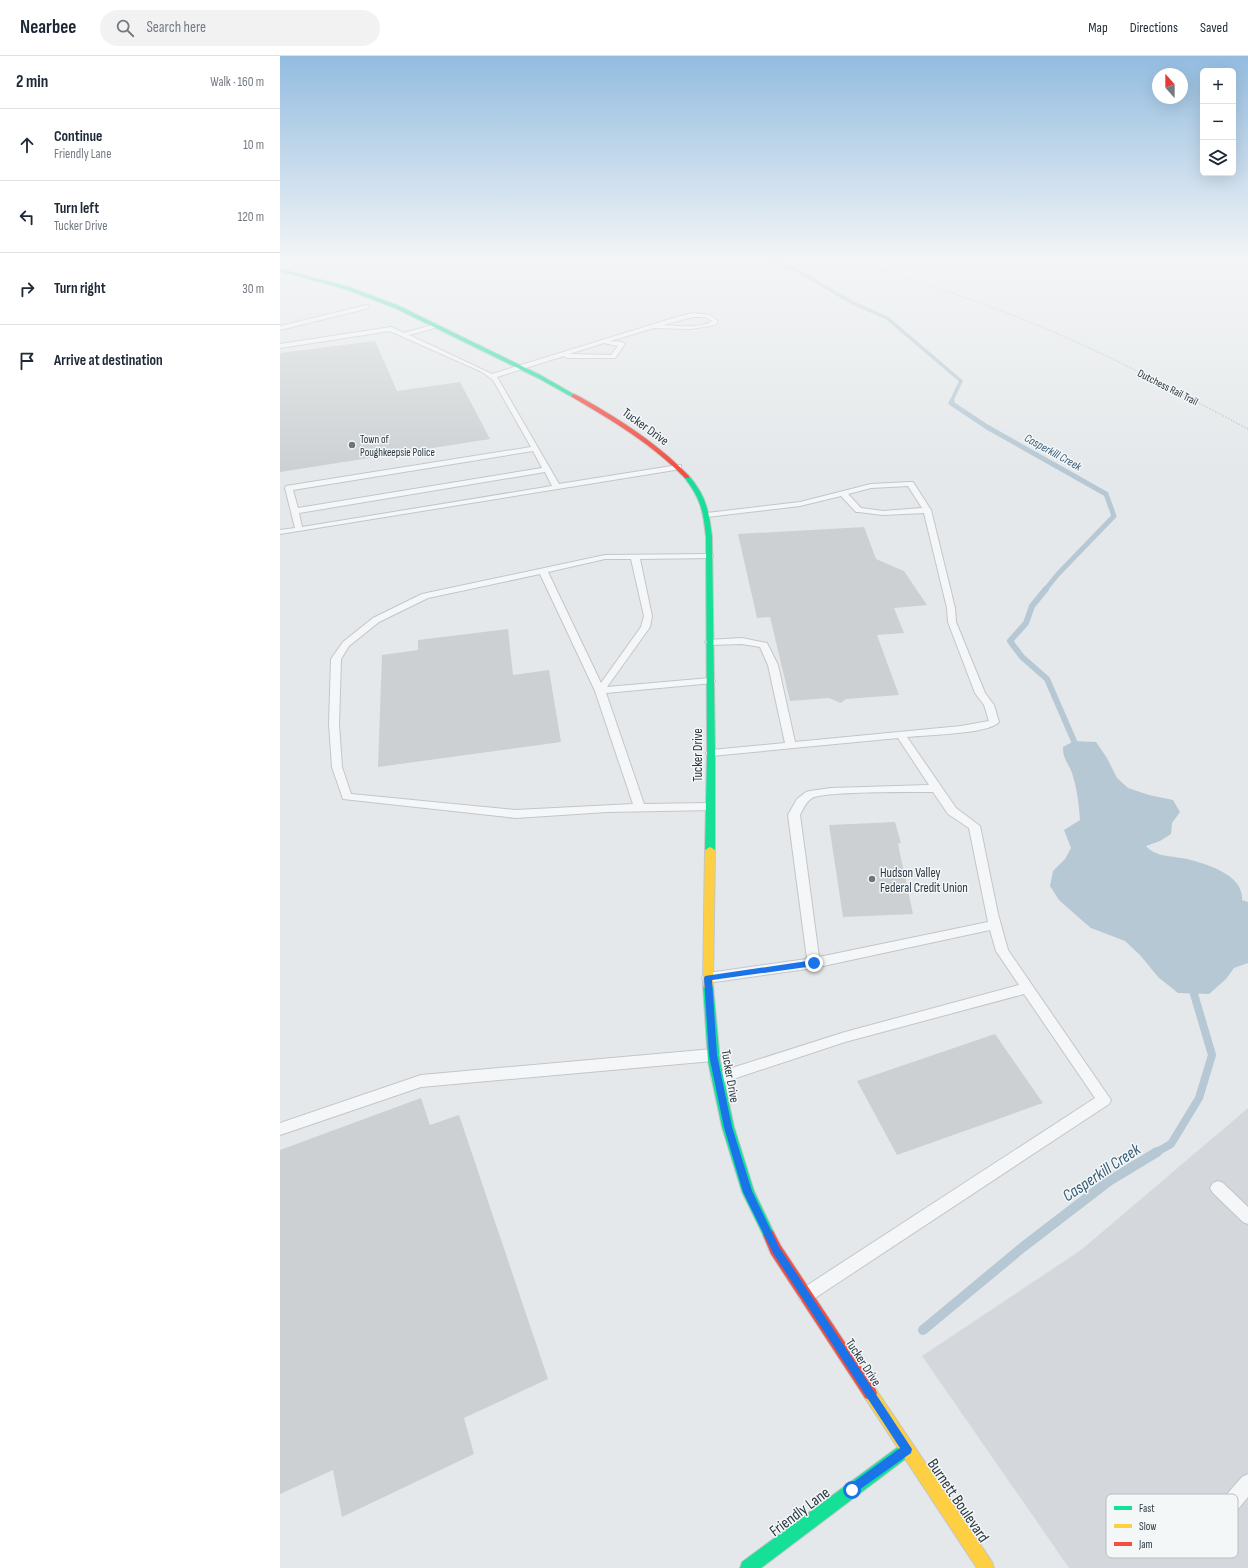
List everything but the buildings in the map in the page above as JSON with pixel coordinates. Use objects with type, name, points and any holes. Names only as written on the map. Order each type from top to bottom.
[{"type":"street","name":"Tucker Drive","points":[[439,328],[520,367],[615,419],[648,442],[678,467],[696,486],[706,507],[709,556],[711,753],[708,978],[713,1055],[717,1078],[728,1127],[748,1192],[776,1250],[907,1449]]},
{"type":"street","name":"Friendly Lane","points":[[748,1568],[907,1449]]},
{"type":"street","name":"Burnett Boulevard","points":[[907,1449],[986,1568]]},
{"type":"lane","points":[[405,334],[430,328]]},
{"type":"lane","points":[[492,376],[648,328]]},
{"type":"lane","points":[[280,346],[390,329],[405,334],[492,376],[557,487]]},
{"type":"lane","points":[[556,356],[613,357],[622,344],[599,343]]},
{"type":"lane","points":[[298,530],[289,488],[535,449]]},
{"type":"lane","points":[[280,532],[678,467]]},
{"type":"lane","points":[[294,511],[547,470]]},
{"type":"lane","points":[[707,515],[800,504],[871,486],[910,484],[927,510],[950,601],[952,622],[980,693],[989,706],[994,722],[989,725],[901,735],[711,753]]},
{"type":"lane","points":[[843,494],[859,510],[883,513],[927,510]]},
{"type":"lane","points":[[709,556],[605,557],[425,596],[376,620],[346,644],[336,659],[334,724],[337,767],[347,797],[516,814],[640,808],[710,807]]},
{"type":"lane","points":[[600,691],[645,628],[648,616],[635,557]]},
{"type":"lane","points":[[543,570],[600,691],[640,808]]},
{"type":"lane","points":[[710,642],[742,641],[764,645],[773,665],[791,746]]},
{"type":"lane","points":[[600,691],[710,681]]},
{"type":"lane","points":[[805,1295],[1104,1100],[1002,951],[974,826],[952,811],[901,735]]},
{"type":"lane","points":[[814,963],[794,815],[801,802],[810,794],[831,791],[937,788]]},
{"type":"lane","points":[[708,978],[814,963],[995,925]]},
{"type":"lane","points":[[717,1078],[845,1037],[1027,988]]},
{"type":"lane","points":[[280,1129],[421,1081],[713,1055]]},
{"type":"lane","points":[[1218,1188],[1248,1218]]},
{"type":"lane","points":[[1238,1495],[1248,1483]]},
{"type":"path","name":"Dutchess Rail Trail","points":[[1040,328],[1088,347],[1179,392],[1248,430]]},
{"type":"shaded area","points":[[1248,1108],[1248,1568],[1069,1568],[922,1356],[1081,1250]]},
{"type":"water","points":[[1074,741],[1096,742],[1107,758],[1117,778],[1128,788],[1149,795],[1173,800],[1180,812],[1172,823],[1171,834],[1160,841],[1146,846],[1150,850],[1165,856],[1195,861],[1223,872],[1231,877],[1237,884],[1241,891],[1242,900],[1248,902],[1248,963],[1234,968],[1226,979],[1209,994],[1178,993],[1158,977],[1140,955],[1125,941],[1091,928],[1059,900],[1050,886],[1053,871],[1065,859],[1071,848],[1064,830],[1080,820],[1075,785],[1063,751],[1063,747]]},
{"type":"waterway","name":"Casperkill Creek","points":[[898,328],[961,381],[951,402]]},
{"type":"waterway","name":"Casperkill Creek","points":[[952,401],[951,403],[987,427],[1106,494],[1114,516],[1058,574],[1045,590]]},
{"type":"waterway","name":"Casperkill Creek","points":[[1046,589],[1032,606],[1026,623],[1010,641],[1022,657],[1047,679],[1074,741]]},
{"type":"waterway","name":"Casperkill Creek","points":[[1155,1153],[1171,1144],[1199,1098],[1212,1055],[1194,994]]},
{"type":"waterway","name":"Casperkill Creek","points":[[923,1330],[1023,1247],[1109,1181],[1157,1152]]},
{"type":"traffic: fast","points":[[439,328],[540,377],[574,396]]},
{"type":"traffic: fast","points":[[687,477],[702,498],[707,519],[709,537],[711,753],[710,850]]},
{"type":"traffic: fast","points":[[708,985],[714,1061],[728,1127],[748,1192],[769,1235]]},
{"type":"traffic: fast","points":[[748,1568],[907,1449]]},
{"type":"traffic: slow","points":[[708,985],[710,850]]},
{"type":"traffic: slow","points":[[870,1393],[986,1568]]},
{"type":"traffic: jam","points":[[574,396],[648,442],[675,464],[687,477]]},
{"type":"traffic: jam","points":[[769,1235],[776,1250],[870,1393]]},
{"type":"place","name":"Town of Poughkeepsie Police","points":[[352,445]]},
{"type":"place","name":"Hudson Valley Federal Credit Union","points":[[872,879]]},
{"type":"route","points":[[814,963],[708,978],[713,1055],[728,1127],[748,1192],[776,1250],[907,1449],[852,1490]]}]
